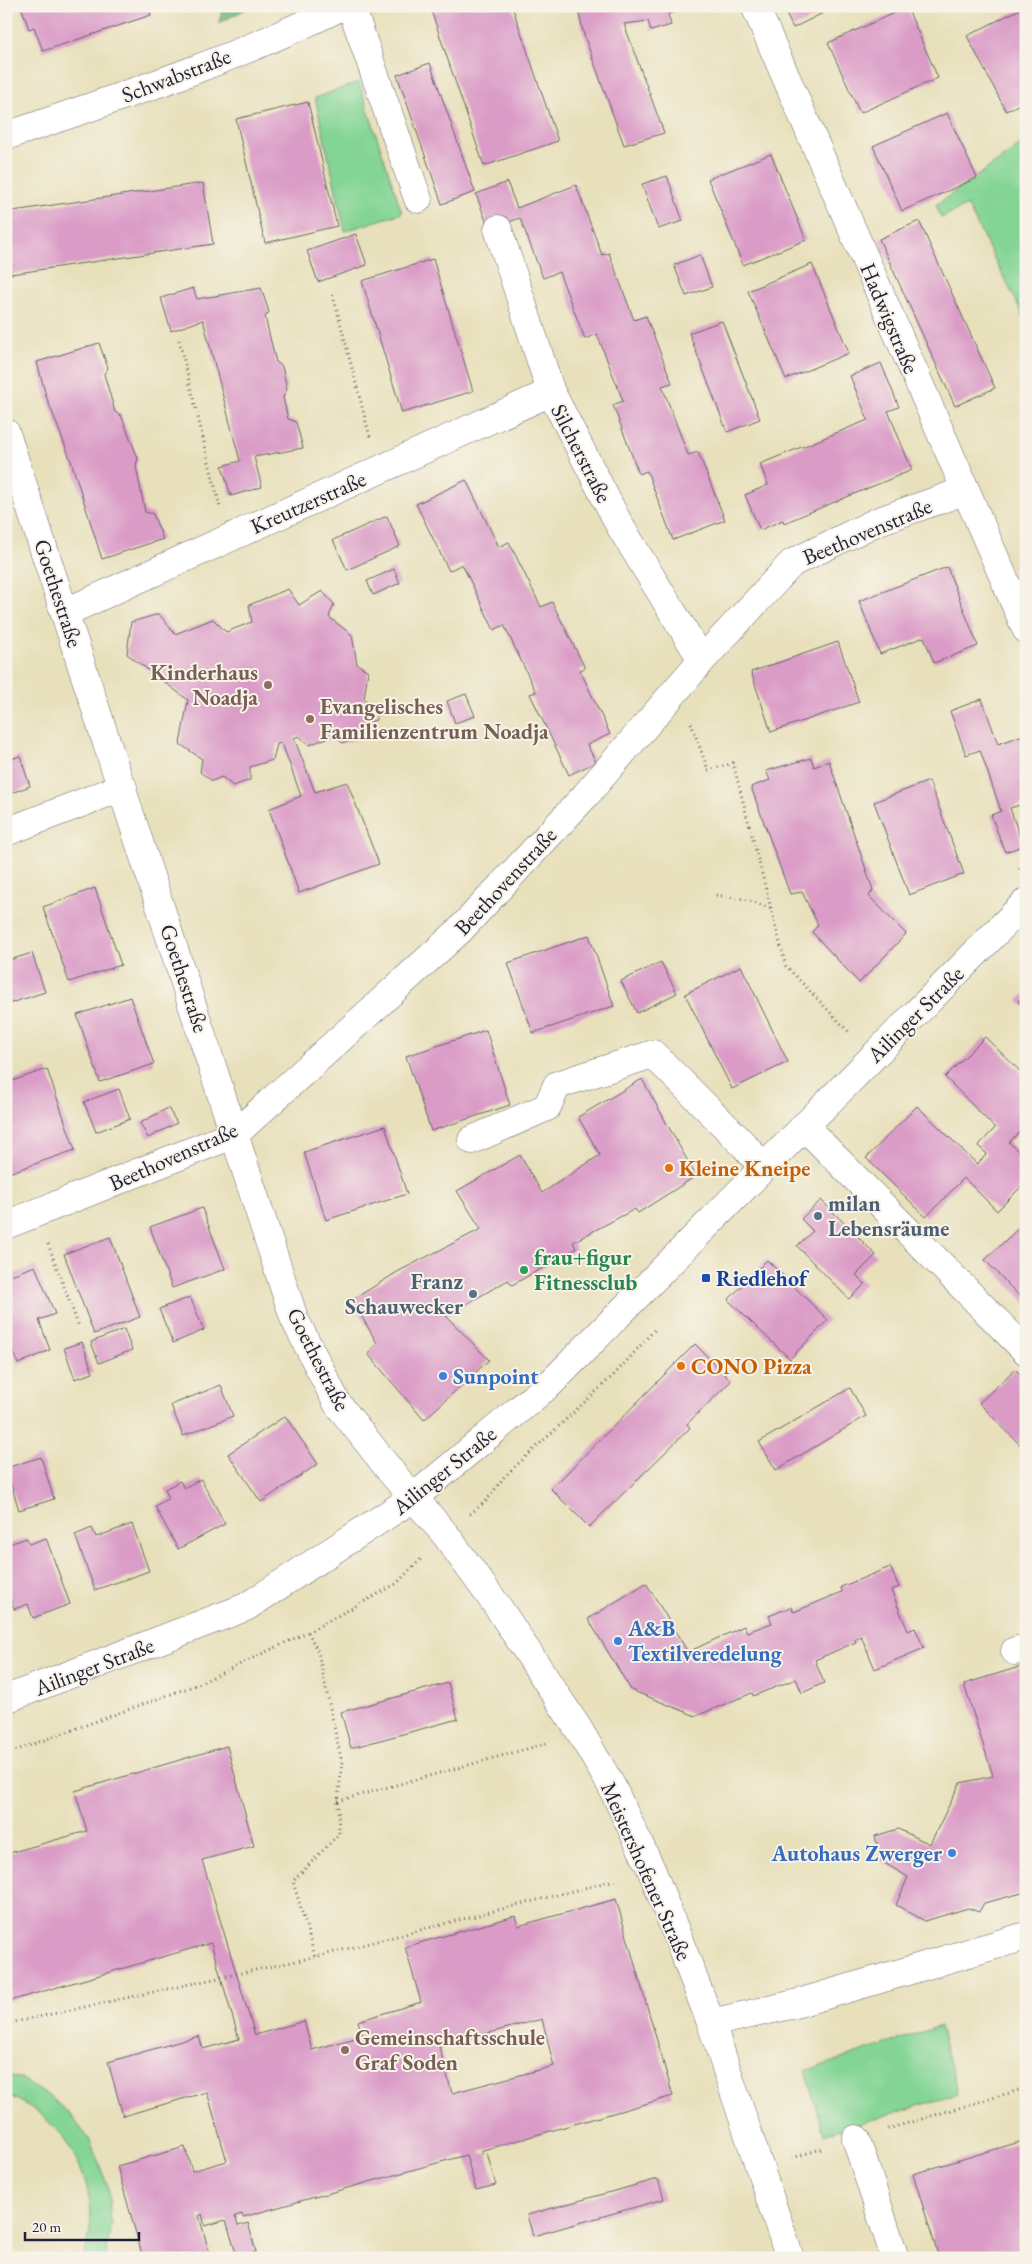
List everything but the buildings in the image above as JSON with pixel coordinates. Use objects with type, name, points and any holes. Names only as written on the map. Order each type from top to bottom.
[{"type":"street","name":"Schwabstraße","points":[[6,136],[192,72],[312,21],[342,6]]},
{"type":"street","points":[[351,6],[418,199]]},
{"type":"street","name":"Hadwigstraße","points":[[755,6],[964,491],[1026,629]]},
{"type":"street","name":"Silcherstraße","points":[[498,229],[551,392],[620,526],[702,660]]},
{"type":"street","name":"Kreutzerstraße","points":[[66,612],[551,392]]},
{"type":"street","name":"Goethestraße","points":[[6,433],[66,612],[294,1318],[336,1403],[392,1474],[414,1498]]},
{"type":"street","name":"Beethovenstraße","points":[[6,1225],[235,1134],[459,931],[585,796],[702,660],[792,563],[876,522],[964,491]]},
{"type":"street","points":[[6,832],[122,787]]},
{"type":"street","name":"Ailinger Straße","points":[[6,1699],[246,1607],[414,1498],[552,1382],[1026,902]]},
{"type":"street","points":[[472,1140],[547,1107],[557,1084],[653,1054],[744,1146],[763,1168]]},
{"type":"street","points":[[804,1126],[1021,1337]]},
{"type":"street","name":"Meistershofener Straße","points":[[414,1498],[445,1534],[498,1607],[579,1730],[610,1785],[652,1871],[711,2023],[790,2258]]},
{"type":"street","points":[[711,2023],[795,2004],[1026,1936]]},
{"type":"street","points":[[856,2139],[895,2258]]},
{"type":"path","points":[[333,295],[378,470]]},
{"type":"path","points":[[180,340],[228,539]]},
{"type":"path","points":[[688,715],[708,770],[733,763],[786,966],[853,1037]]},
{"type":"path","points":[[716,895],[744,898],[771,908]]},
{"type":"path","points":[[37,1213],[79,1328]]},
{"type":"path","points":[[6,1754],[196,1685],[308,1632],[396,1584]]},
{"type":"path","points":[[308,1632],[318,1652],[342,1763],[338,1801],[339,1834],[293,1881],[315,1957]]},
{"type":"path","points":[[338,1801],[551,1742]]},
{"type":"path","points":[[6,2024],[315,1957],[624,1878]]},
{"type":"path","points":[[787,2160],[1026,2088]]},
{"type":"green space","points":[[223,6],[252,6],[219,23]]},
{"type":"green space","points":[[359,82],[402,213],[345,231],[315,98]]},
{"type":"green space","points":[[1025,142],[1026,321],[967,205],[941,218],[936,205]]},
{"type":"green space","points":[[940,2026],[958,2094],[824,2134],[805,2071]]},
{"type":"green space","points":[[6,2074],[19,2078],[52,2098],[72,2117],[89,2139],[108,2187],[111,2223],[106,2258],[83,2258],[89,2234],[90,2209],[86,2185],[78,2162],[65,2140],[48,2121],[28,2106],[6,2095]]},
{"type":"place","name":"Kinderhaus Noadja","points":[[268,685]]},
{"type":"place","name":"Evangelisches Familienzentrum Noadja","points":[[310,719]]},
{"type":"place","name":"Kleine Kneipe","points":[[669,1168]]},
{"type":"place","name":"milan Lebensräume","points":[[818,1216]]},
{"type":"place","name":"frau+figur Fitnessclub","points":[[524,1270]]},
{"type":"place","name":"Riedlehof","points":[[706,1278]]},
{"type":"place","name":"Franz Schauwecker","points":[[473,1294]]},
{"type":"place","name":"CONO Pizza","points":[[681,1366]]},
{"type":"place","name":"Sunpoint","points":[[443,1376]]},
{"type":"place","name":"A&B Textilveredelung","points":[[618,1641]]},
{"type":"place","name":"Autohaus Zwerger","points":[[952,1853]]},
{"type":"place","name":"Gemeinschaftsschule Graf Soden","points":[[345,2050]]}]
